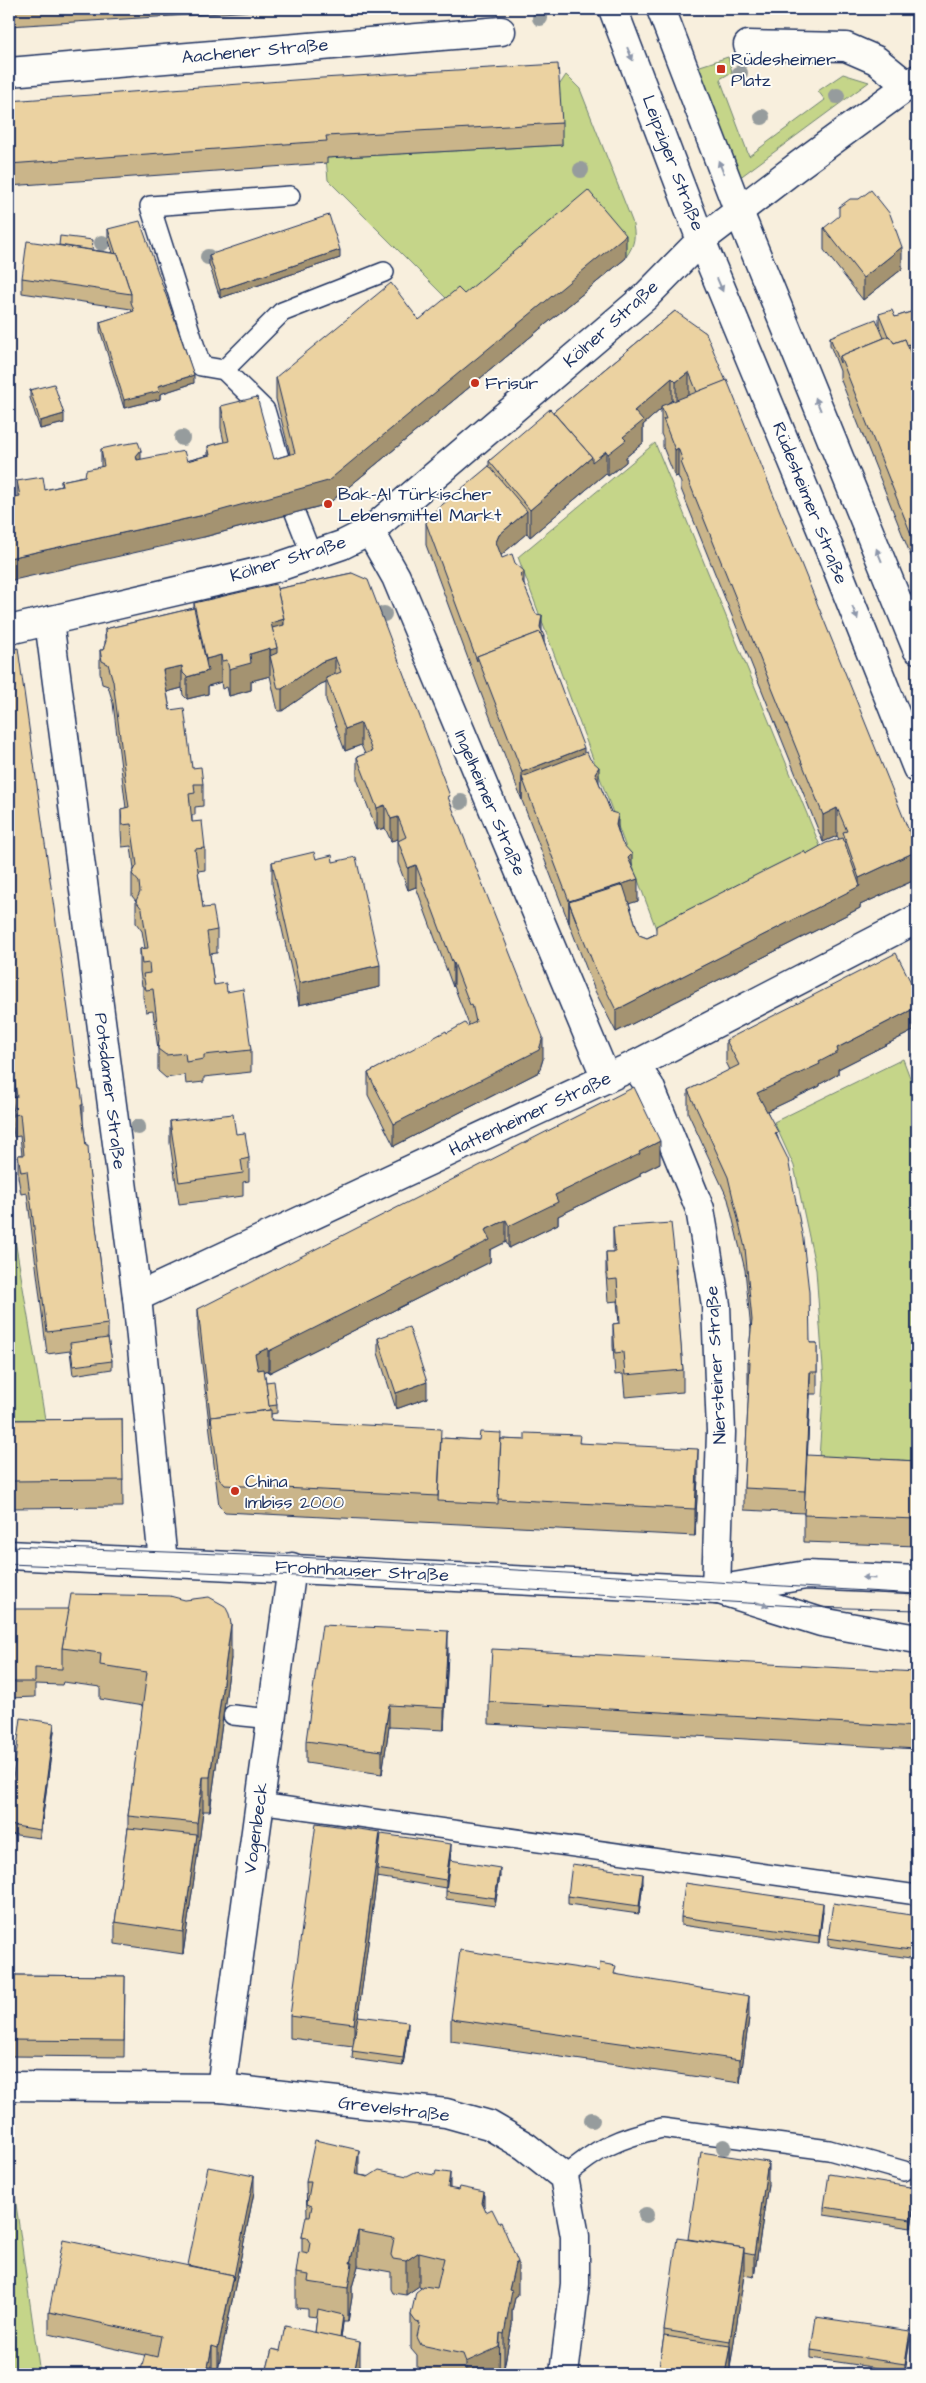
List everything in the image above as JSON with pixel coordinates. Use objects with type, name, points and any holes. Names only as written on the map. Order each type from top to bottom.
[{"type":"street","name":"Leipziger Straße","points":[[613,9],[701,240],[739,212]]},
{"type":"street","points":[[661,9],[739,212],[917,649]]},
{"type":"street","name":"Aachener Straße","points":[[9,72],[501,31]]},
{"type":"street","points":[[739,212],[799,165],[913,82],[876,60],[846,47],[748,45]]},
{"type":"street","name":"Kölner Straße","points":[[9,630],[275,568],[312,556],[370,531],[646,296],[701,240]]},
{"type":"street","name":"Rüdesheimer Straße","points":[[701,240],[831,553],[917,768]]},
{"type":"street","name":"Ingelheimer Straße","points":[[370,531],[396,577],[606,1078]]},
{"type":"street","name":"Potsdamer Straße","points":[[49,621],[137,1297],[163,1562]]},
{"type":"street","name":"Hattenheimer Straße","points":[[137,1297],[635,1065],[917,919]]},
{"type":"street","name":"Niersteiner Straße","points":[[635,1065],[650,1087],[700,1209],[716,1305],[721,1432],[716,1590]]},
{"type":"street","name":"Frohnhauser Straße","points":[[9,1555],[292,1567],[716,1590],[806,1575],[917,1580]]},
{"type":"street","name":"Vogenbeck","points":[[221,2088],[292,1567]]},
{"type":"street","name":"Frohnhauser Straße","points":[[716,1590],[821,1622],[917,1639]]},
{"type":"street","name":"Grevelstraße","points":[[9,2086],[221,2088],[446,2113],[489,2125],[525,2146],[564,2177]]},
{"type":"street","points":[[564,2177],[575,2236],[575,2284],[564,2374]]},
{"type":"lane","points":[[285,478],[265,410],[224,370],[201,366],[150,206],[290,196]]},
{"type":"lane","points":[[224,370],[282,312],[384,272]]},
{"type":"lane","points":[[295,513],[312,556]]},
{"type":"lane","points":[[233,1715],[271,1719]]},
{"type":"lane","points":[[259,1802],[917,1895]]},
{"type":"lane","points":[[564,2177],[587,2156],[607,2145],[635,2134],[662,2128],[829,2150],[904,2171]]},
{"type":"green space","points":[[728,57],[732,72],[720,79],[749,156],[825,100],[818,91],[843,74],[869,82],[735,181],[697,67]]},
{"type":"green space","points":[[566,75],[580,89],[632,221],[634,240],[626,257],[589,212],[458,310],[328,180],[326,158],[562,145],[558,87]]},
{"type":"green space","points":[[655,443],[825,858],[661,942],[518,557]]},
{"type":"green space","points":[[903,1059],[917,1096],[917,1475],[818,1474],[824,1382],[816,1270],[794,1166],[774,1122]]},
{"type":"green space","points":[[9,1204],[47,1431],[9,1430]]},
{"type":"green space","points":[[9,2155],[40,2374],[9,2374]]},
{"type":"building","points":[[558,64],[562,123],[326,136],[327,141],[9,164],[9,101],[322,78]]},
{"type":"building","points":[[588,190],[626,235],[328,481],[204,515],[9,558],[9,498],[20,496],[17,481],[43,477],[45,490],[62,486],[61,481],[85,476],[86,470],[104,466],[101,449],[138,442],[141,450],[136,456],[137,460],[184,451],[187,461],[210,455],[208,446],[229,441],[221,406],[257,397],[274,459],[295,453],[276,377],[391,283],[419,320],[458,288],[464,294]]},
{"type":"building","points":[[871,190],[890,214],[902,247],[863,278],[824,228],[839,216],[839,207],[850,199],[859,199]]},
{"type":"building","points":[[329,215],[340,250],[220,290],[209,255]]},
{"type":"building","points":[[140,221],[194,375],[158,386],[160,391],[124,400],[100,322],[134,311],[131,294],[108,229]]},
{"type":"building","points":[[60,236],[93,240],[92,250],[59,245]]},
{"type":"building","points":[[27,241],[118,254],[131,294],[22,278]]},
{"type":"building","points":[[892,310],[895,317],[917,310],[917,341],[907,345],[905,339],[894,343],[888,336],[879,314]]},
{"type":"building","points":[[675,311],[706,333],[726,381],[697,392],[689,372],[676,382],[672,378],[634,411],[643,421],[623,437],[626,440],[608,454],[606,451],[592,462],[592,457],[553,412]]},
{"type":"building","points":[[876,319],[884,338],[840,356],[840,363],[830,337]]},
{"type":"building","points":[[889,336],[894,343],[905,339],[917,370],[917,549],[840,356]]},
{"type":"building","points":[[727,380],[917,851],[859,878],[843,832],[847,831],[837,808],[823,815],[681,462],[683,461],[678,448],[675,450],[663,419],[666,419],[661,406]]},
{"type":"building","points":[[54,384],[64,414],[40,421],[30,390]]},
{"type":"building","points":[[550,409],[592,457],[530,510],[489,461]]},
{"type":"building","points":[[489,466],[527,511],[499,535],[496,542],[502,558],[512,554],[515,563],[524,571],[520,575],[536,614],[542,615],[540,627],[544,636],[542,637],[540,632],[477,656],[477,661],[426,523],[431,514]]},
{"type":"building","points":[[352,573],[368,580],[450,796],[448,797],[543,1037],[539,1050],[394,1124],[368,1073],[446,1031],[447,1033],[465,1023],[467,1026],[476,1022],[472,1004],[470,1005],[453,964],[416,865],[408,868],[398,841],[406,837],[398,817],[391,819],[385,805],[377,808],[357,757],[372,751],[361,723],[345,729],[326,678],[341,672],[335,657],[321,662],[282,689],[278,689],[270,656],[277,653],[272,628],[284,625],[277,589]]},
{"type":"building","points":[[276,584],[284,619],[271,623],[277,648],[270,650],[270,648],[250,654],[251,663],[229,669],[227,660],[222,661],[221,655],[206,659],[194,603]]},
{"type":"building","points":[[194,608],[208,671],[187,677],[183,673],[182,666],[163,670],[170,710],[184,708],[192,768],[201,767],[203,784],[194,784],[195,793],[189,794],[192,822],[202,821],[205,848],[195,849],[203,908],[213,907],[217,930],[207,932],[214,985],[226,983],[227,992],[243,989],[251,1050],[204,1055],[204,1059],[186,1062],[185,1053],[166,1055],[158,1049],[159,1039],[153,989],[146,990],[143,974],[150,973],[149,963],[142,964],[140,949],[148,948],[142,909],[136,901],[140,892],[139,882],[132,874],[137,865],[131,824],[122,825],[121,809],[129,807],[113,681],[108,664],[102,661],[100,650],[103,650],[106,641],[105,629]]},
{"type":"building","points":[[540,632],[584,748],[522,772],[477,656]]},
{"type":"building","points":[[18,648],[79,1089],[81,1089],[83,1105],[81,1105],[86,1146],[88,1146],[88,1161],[108,1324],[47,1332],[27,1171],[21,1172],[18,1155],[24,1155],[20,1114],[14,1115],[12,1098],[17,1097],[14,1076],[10,1076],[9,1069],[9,650]]},
{"type":"building","points":[[587,752],[590,759],[599,767],[595,773],[611,812],[618,814],[616,825],[622,843],[632,854],[628,858],[638,879],[569,901],[522,777]]},
{"type":"building","points":[[843,838],[860,886],[616,1010],[595,968],[569,902],[623,885],[639,935],[647,938],[656,934],[656,926],[804,851],[806,854],[826,843]]},
{"type":"building","points":[[314,852],[316,859],[332,855],[333,862],[356,857],[380,965],[299,983],[272,862]]},
{"type":"building","points":[[896,953],[917,994],[917,1007],[837,1048],[838,1052],[819,1062],[820,1064],[757,1093],[778,1132],[775,1133],[788,1159],[803,1239],[809,1292],[810,1343],[817,1343],[817,1372],[810,1372],[805,1491],[744,1488],[750,1362],[748,1362],[752,1320],[745,1248],[728,1177],[688,1090],[739,1065],[726,1040]]},
{"type":"building","points":[[917,1025],[917,1037],[913,1027]]},
{"type":"building","points":[[634,1087],[660,1141],[639,1152],[640,1154],[555,1195],[558,1202],[509,1226],[506,1220],[485,1230],[490,1240],[269,1351],[268,1348],[255,1354],[258,1370],[264,1369],[270,1410],[211,1417],[211,1423],[198,1309]]},
{"type":"building","points":[[233,1114],[236,1134],[245,1133],[249,1158],[241,1160],[243,1173],[179,1182],[170,1121]]},
{"type":"building","points":[[671,1223],[683,1370],[625,1375],[623,1352],[615,1353],[613,1324],[620,1323],[617,1279],[608,1280],[606,1252],[615,1252],[613,1227]]},
{"type":"building","points":[[409,1327],[427,1382],[396,1393],[378,1338]]},
{"type":"building","points":[[108,1338],[112,1361],[73,1366],[70,1343]]},
{"type":"building","points":[[274,1381],[277,1405],[269,1406],[266,1382]]},
{"type":"building","points":[[271,1410],[271,1420],[441,1429],[438,1496],[225,1485],[219,1478],[211,1417]]},
{"type":"building","points":[[122,1419],[123,1480],[12,1481],[9,1462],[9,1420]]},
{"type":"building","points":[[480,1432],[501,1433],[498,1504],[438,1501],[441,1438],[479,1440]]},
{"type":"building","points":[[525,1433],[580,1435],[579,1443],[698,1449],[695,1509],[498,1499],[501,1439],[525,1440]]},
{"type":"building","points":[[807,1455],[917,1461],[917,1519],[804,1515]]},
{"type":"building","points":[[9,1468],[12,1486],[9,1486]]},
{"type":"building","points":[[71,1594],[170,1596],[185,1600],[209,1597],[225,1606],[231,1624],[210,1777],[203,1777],[197,1823],[128,1816],[147,1672],[100,1665],[101,1653],[62,1648]]},
{"type":"building","points":[[9,1609],[69,1609],[62,1648],[62,1669],[35,1668],[35,1682],[9,1682]]},
{"type":"building","points":[[322,1625],[448,1631],[444,1708],[389,1705],[382,1751],[306,1741]]},
{"type":"building","points":[[492,1649],[917,1672],[917,1727],[489,1702]]},
{"type":"building","points":[[21,1718],[54,1723],[40,1830],[9,1825],[9,1808]]},
{"type":"building","points":[[316,1823],[380,1832],[354,2024],[290,2016]]},
{"type":"building","points":[[128,1828],[197,1835],[183,1932],[115,1922]]},
{"type":"building","points":[[381,1834],[451,1844],[446,1880],[377,1869]]},
{"type":"building","points":[[450,1860],[500,1868],[495,1898],[446,1891]]},
{"type":"building","points":[[572,1864],[643,1874],[639,1906],[568,1896]]},
{"type":"building","points":[[685,1883],[823,1903],[819,1936],[681,1917]]},
{"type":"building","points":[[833,1903],[917,1916],[917,1951],[828,1938]]},
{"type":"building","points":[[460,1950],[599,1971],[600,1963],[616,1966],[614,1974],[749,1996],[740,2060],[451,2019]]},
{"type":"building","points":[[9,1975],[125,1976],[124,2041],[9,2040]]},
{"type":"building","points":[[358,2016],[408,2022],[403,2058],[352,2051]]},
{"type":"building","points":[[315,2140],[359,2150],[355,2174],[368,2177],[379,2170],[407,2176],[415,2172],[435,2175],[436,2171],[450,2173],[448,2188],[459,2190],[460,2187],[484,2192],[482,2203],[486,2212],[492,2209],[499,2223],[501,2222],[518,2262],[515,2264],[509,2290],[512,2291],[504,2334],[500,2333],[499,2347],[466,2362],[463,2354],[421,2345],[417,2337],[420,2323],[416,2322],[411,2315],[416,2292],[424,2286],[437,2288],[444,2258],[419,2252],[406,2261],[393,2259],[391,2255],[394,2238],[358,2231],[350,2263],[352,2263],[348,2288],[308,2282],[309,2275],[296,2273],[299,2252],[308,2254],[310,2243],[307,2238],[302,2237],[306,2216],[310,2216],[312,2206],[307,2204],[311,2182],[306,2182]]},
{"type":"building","points":[[701,2152],[768,2162],[754,2255],[744,2253],[744,2248],[688,2239]]},
{"type":"building","points":[[208,2167],[254,2176],[233,2281],[233,2275],[188,2265]]},
{"type":"building","points":[[829,2174],[916,2188],[911,2220],[824,2207]]},
{"type":"building","points":[[677,2238],[744,2248],[730,2341],[664,2330]]},
{"type":"building","points":[[63,2240],[233,2275],[218,2348],[212,2346],[208,2367],[213,2369],[212,2374],[140,2374],[145,2354],[157,2357],[161,2336],[49,2312]]},
{"type":"building","points":[[318,2309],[343,2315],[340,2338],[315,2333]]},
{"type":"building","points":[[816,2317],[910,2331],[905,2364],[811,2350]]},
{"type":"building","points":[[285,2326],[360,2342],[354,2374],[266,2373],[272,2349],[280,2351]]},
{"type":"building","points":[[664,2336],[730,2346],[725,2374],[658,2374]]},
{"type":"tram line","points":[[9,1546],[299,1557],[917,1594]]},
{"type":"tram line","points":[[9,1564],[298,1576],[813,1607],[917,1610]]},
{"type":"place","name":"Rüdesheimer Platz","points":[[721,69]]},
{"type":"place","name":"Frisur","points":[[475,383]]},
{"type":"place","name":"Bak-Al Türkischer Lebensmittel Markt","points":[[328,504]]},
{"type":"place","name":"China Imbiss 2000","points":[[235,1491]]}]
